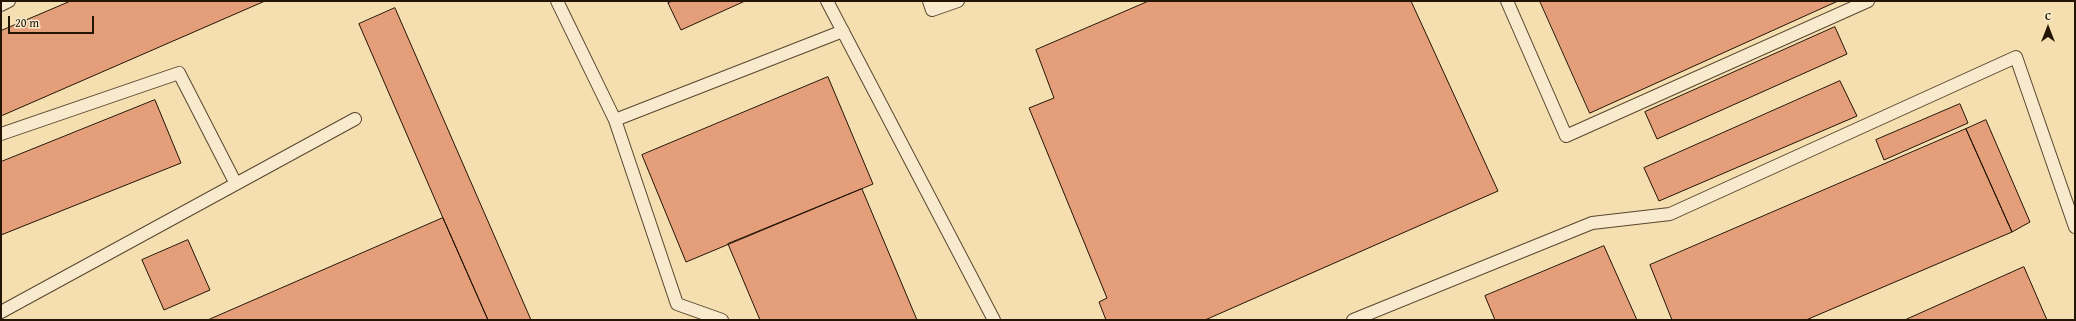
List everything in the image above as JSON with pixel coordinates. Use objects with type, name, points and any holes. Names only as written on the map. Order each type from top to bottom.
[{"type":"lane","points":[[1,5],[9,1]]},
{"type":"lane","points":[[556,1],[615,120],[677,304],[722,320]]},
{"type":"lane","points":[[827,1],[994,320]]},
{"type":"lane","points":[[929,1],[932,10],[958,1]]},
{"type":"lane","points":[[1507,1],[1566,136],[1868,1]]},
{"type":"lane","points":[[615,120],[843,32]]},
{"type":"lane","points":[[1353,320],[1592,223],[1670,214],[2016,57],[2075,227]]},
{"type":"lane","points":[[1,134],[179,72],[236,184]]},
{"type":"lane","points":[[1,312],[355,119]]},
{"type":"building","points":[[71,1],[265,1],[1,116],[1,31]]},
{"type":"building","points":[[673,1],[745,1],[681,30],[668,3]]},
{"type":"building","points":[[1149,1],[1411,1],[1498,191],[1205,320],[1106,320],[1099,302],[1107,298],[1029,108],[1054,98],[1036,50]]},
{"type":"building","points":[[1540,1],[1838,1],[1590,113]]},
{"type":"building","points":[[395,8],[531,320],[488,320],[443,218],[359,24]]},
{"type":"building","points":[[1835,27],[1847,54],[1657,139],[1645,112]]},
{"type":"building","points":[[828,77],[873,184],[686,262],[642,155]]},
{"type":"building","points":[[1840,81],[1857,116],[1659,201],[1644,168]]},
{"type":"building","points":[[155,100],[181,163],[1,235],[1,162]]},
{"type":"building","points":[[1960,104],[1968,123],[1884,160],[1876,140]]},
{"type":"building","points":[[1986,120],[2030,222],[2012,232],[1966,129]]},
{"type":"building","points":[[1966,129],[2012,232],[1806,320],[1672,320],[1650,265]]},
{"type":"building","points":[[862,189],[917,320],[760,320],[728,244]]},
{"type":"building","points":[[443,218],[488,320],[208,320]]},
{"type":"building","points":[[188,240],[210,290],[164,310],[142,260]]},
{"type":"building","points":[[1604,246],[1637,320],[1495,320],[1485,296]]},
{"type":"building","points":[[2024,267],[2047,320],[1905,320]]}]
